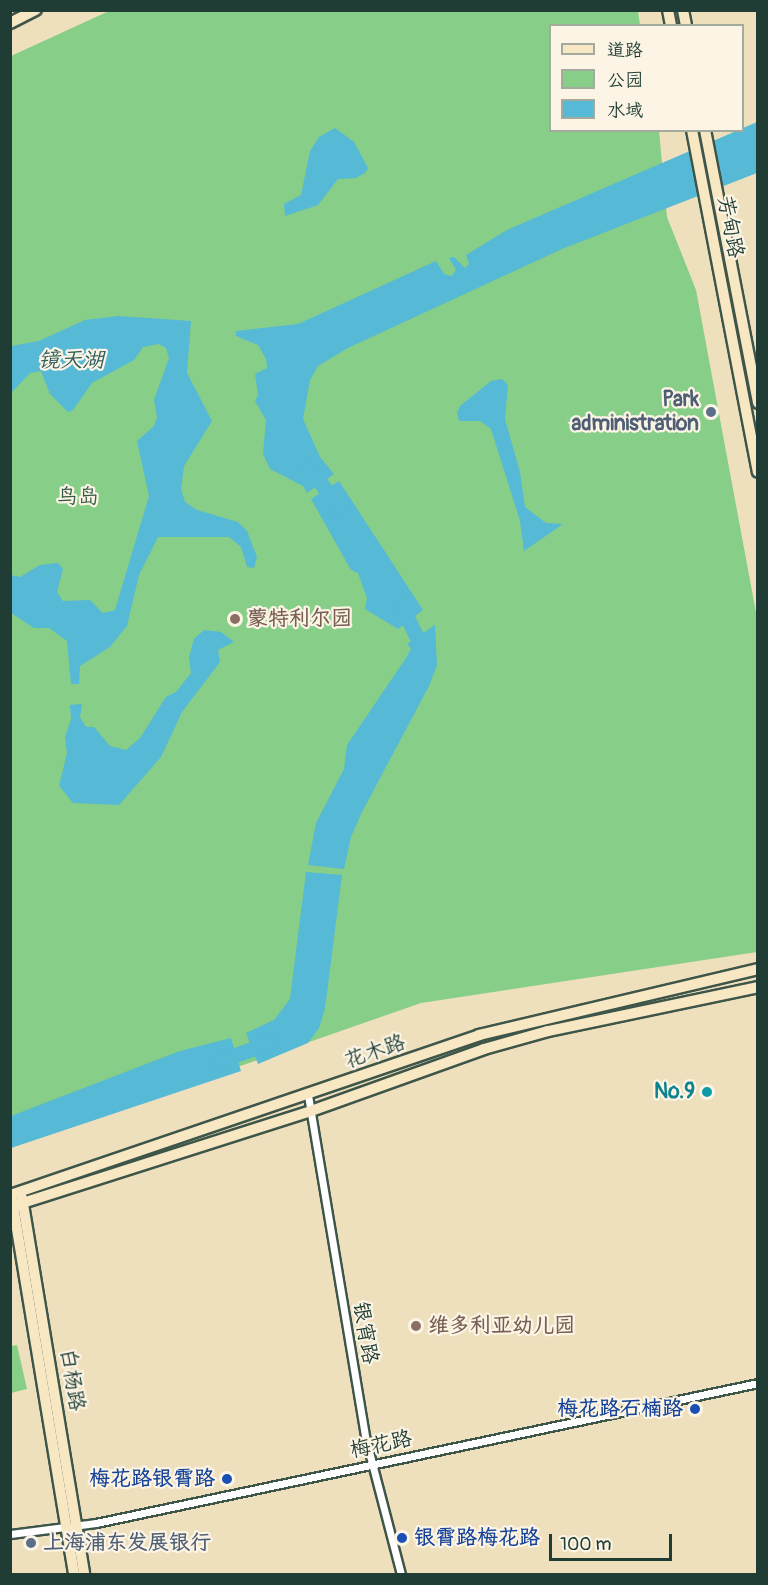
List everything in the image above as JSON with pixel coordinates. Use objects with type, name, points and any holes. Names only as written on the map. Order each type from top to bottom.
[{"type":"main road","points":[[10,23],[36,10]]},
{"type":"main road","name":"芳甸路","points":[[706,132],[758,403]]},
{"type":"main road","name":"芳甸路","points":[[692,133],[758,472]]},
{"type":"main road","name":"花木路","points":[[14,1193],[479,1035],[758,969]]},
{"type":"main road","name":"花木路","points":[[15,1205],[311,1111],[484,1048],[548,1031],[758,987]]},
{"type":"main road","name":"白杨路","points":[[14,1193],[71,1527],[84,1575]]},
{"type":"main road","name":"白杨路","points":[[71,1527],[74,1575]]},
{"type":"street","name":"银宵路","points":[[308,1095],[371,1464],[401,1575]]},
{"type":"street","name":"梅花路","points":[[10,1534],[71,1527],[758,1383]]},
{"type":"green space","name":"鸟岛","points":[[109,11],[638,11],[640,24],[549,24],[549,132],[659,132],[667,217],[696,290],[757,618],[757,952],[421,1003],[11,1146],[11,56]]},
{"type":"green space","points":[[17,1345],[27,1389],[11,1393],[11,1346]]},
{"type":"water","points":[[757,122],[757,173],[562,249],[348,348],[318,366],[310,380],[303,419],[320,457],[334,474],[307,493],[303,486],[270,469],[263,454],[266,420],[255,401],[258,395],[255,374],[267,368],[266,359],[258,345],[236,336],[236,331],[298,324],[436,261],[444,274],[452,276],[456,270],[449,258],[454,257],[465,268],[469,264],[466,255],[507,230],[734,132],[744,132],[744,128]]},
{"type":"water","points":[[335,128],[354,142],[368,168],[365,173],[356,178],[338,179],[318,205],[285,216],[284,204],[301,195],[310,151],[319,137]]},
{"type":"water","name":"镜天湖","points":[[118,316],[191,321],[187,373],[212,421],[184,466],[181,489],[185,502],[197,510],[238,522],[247,531],[257,557],[254,568],[247,567],[241,547],[229,537],[158,537],[139,575],[127,626],[110,647],[80,666],[79,684],[71,684],[67,641],[49,628],[34,628],[11,613],[11,575],[20,577],[40,565],[58,563],[63,569],[57,592],[63,601],[90,600],[103,613],[115,610],[149,496],[137,441],[154,426],[157,417],[154,400],[169,358],[166,348],[159,344],[143,347],[134,360],[92,383],[73,410],[68,412],[50,394],[41,371],[30,373],[11,393],[11,346],[39,341],[85,320]]},
{"type":"water","points":[[502,379],[508,385],[505,419],[520,472],[525,507],[546,523],[563,524],[524,551],[520,521],[491,429],[480,421],[459,421],[457,413],[460,406],[491,381]]},
{"type":"water","points":[[339,481],[423,610],[398,629],[365,609],[367,598],[358,573],[351,570],[311,499]]},
{"type":"water","points":[[435,625],[437,665],[429,686],[361,814],[351,837],[344,869],[308,865],[316,823],[344,769],[347,745],[406,658],[411,649],[407,644]]},
{"type":"water","points":[[204,630],[221,632],[234,642],[218,650],[220,662],[182,712],[161,757],[119,805],[73,803],[59,786],[67,753],[65,737],[71,719],[70,705],[82,704],[80,717],[86,727],[94,727],[110,746],[126,750],[140,738],[166,697],[176,692],[191,673],[189,657],[194,639]]},
{"type":"water","points":[[306,872],[342,875],[325,1008],[319,1028],[308,1043],[258,1064],[246,1033],[274,1020],[290,999]]},
{"type":"water","points":[[231,1038],[241,1071],[11,1148],[11,1116],[180,1051]]},
{"type":"waterway","points":[[310,467],[337,507]]},
{"type":"waterway","points":[[401,605],[426,656]]},
{"type":"waterway","points":[[218,1061],[272,1042]]},
{"type":"place","name":"Park administration","points":[[711,412]]},
{"type":"place","name":"蒙特利尔园","points":[[235,619]]},
{"type":"place","name":"No.9","points":[[707,1092]]},
{"type":"place","name":"维多利亚幼儿园","points":[[416,1326]]},
{"type":"place","name":"梅花路石楠路","points":[[695,1409]]},
{"type":"place","name":"梅花路银霄路","points":[[227,1479]]},
{"type":"place","name":"银霄路梅花路","points":[[402,1538]]},
{"type":"place","name":"上海浦东发展银行","points":[[31,1543]]}]
